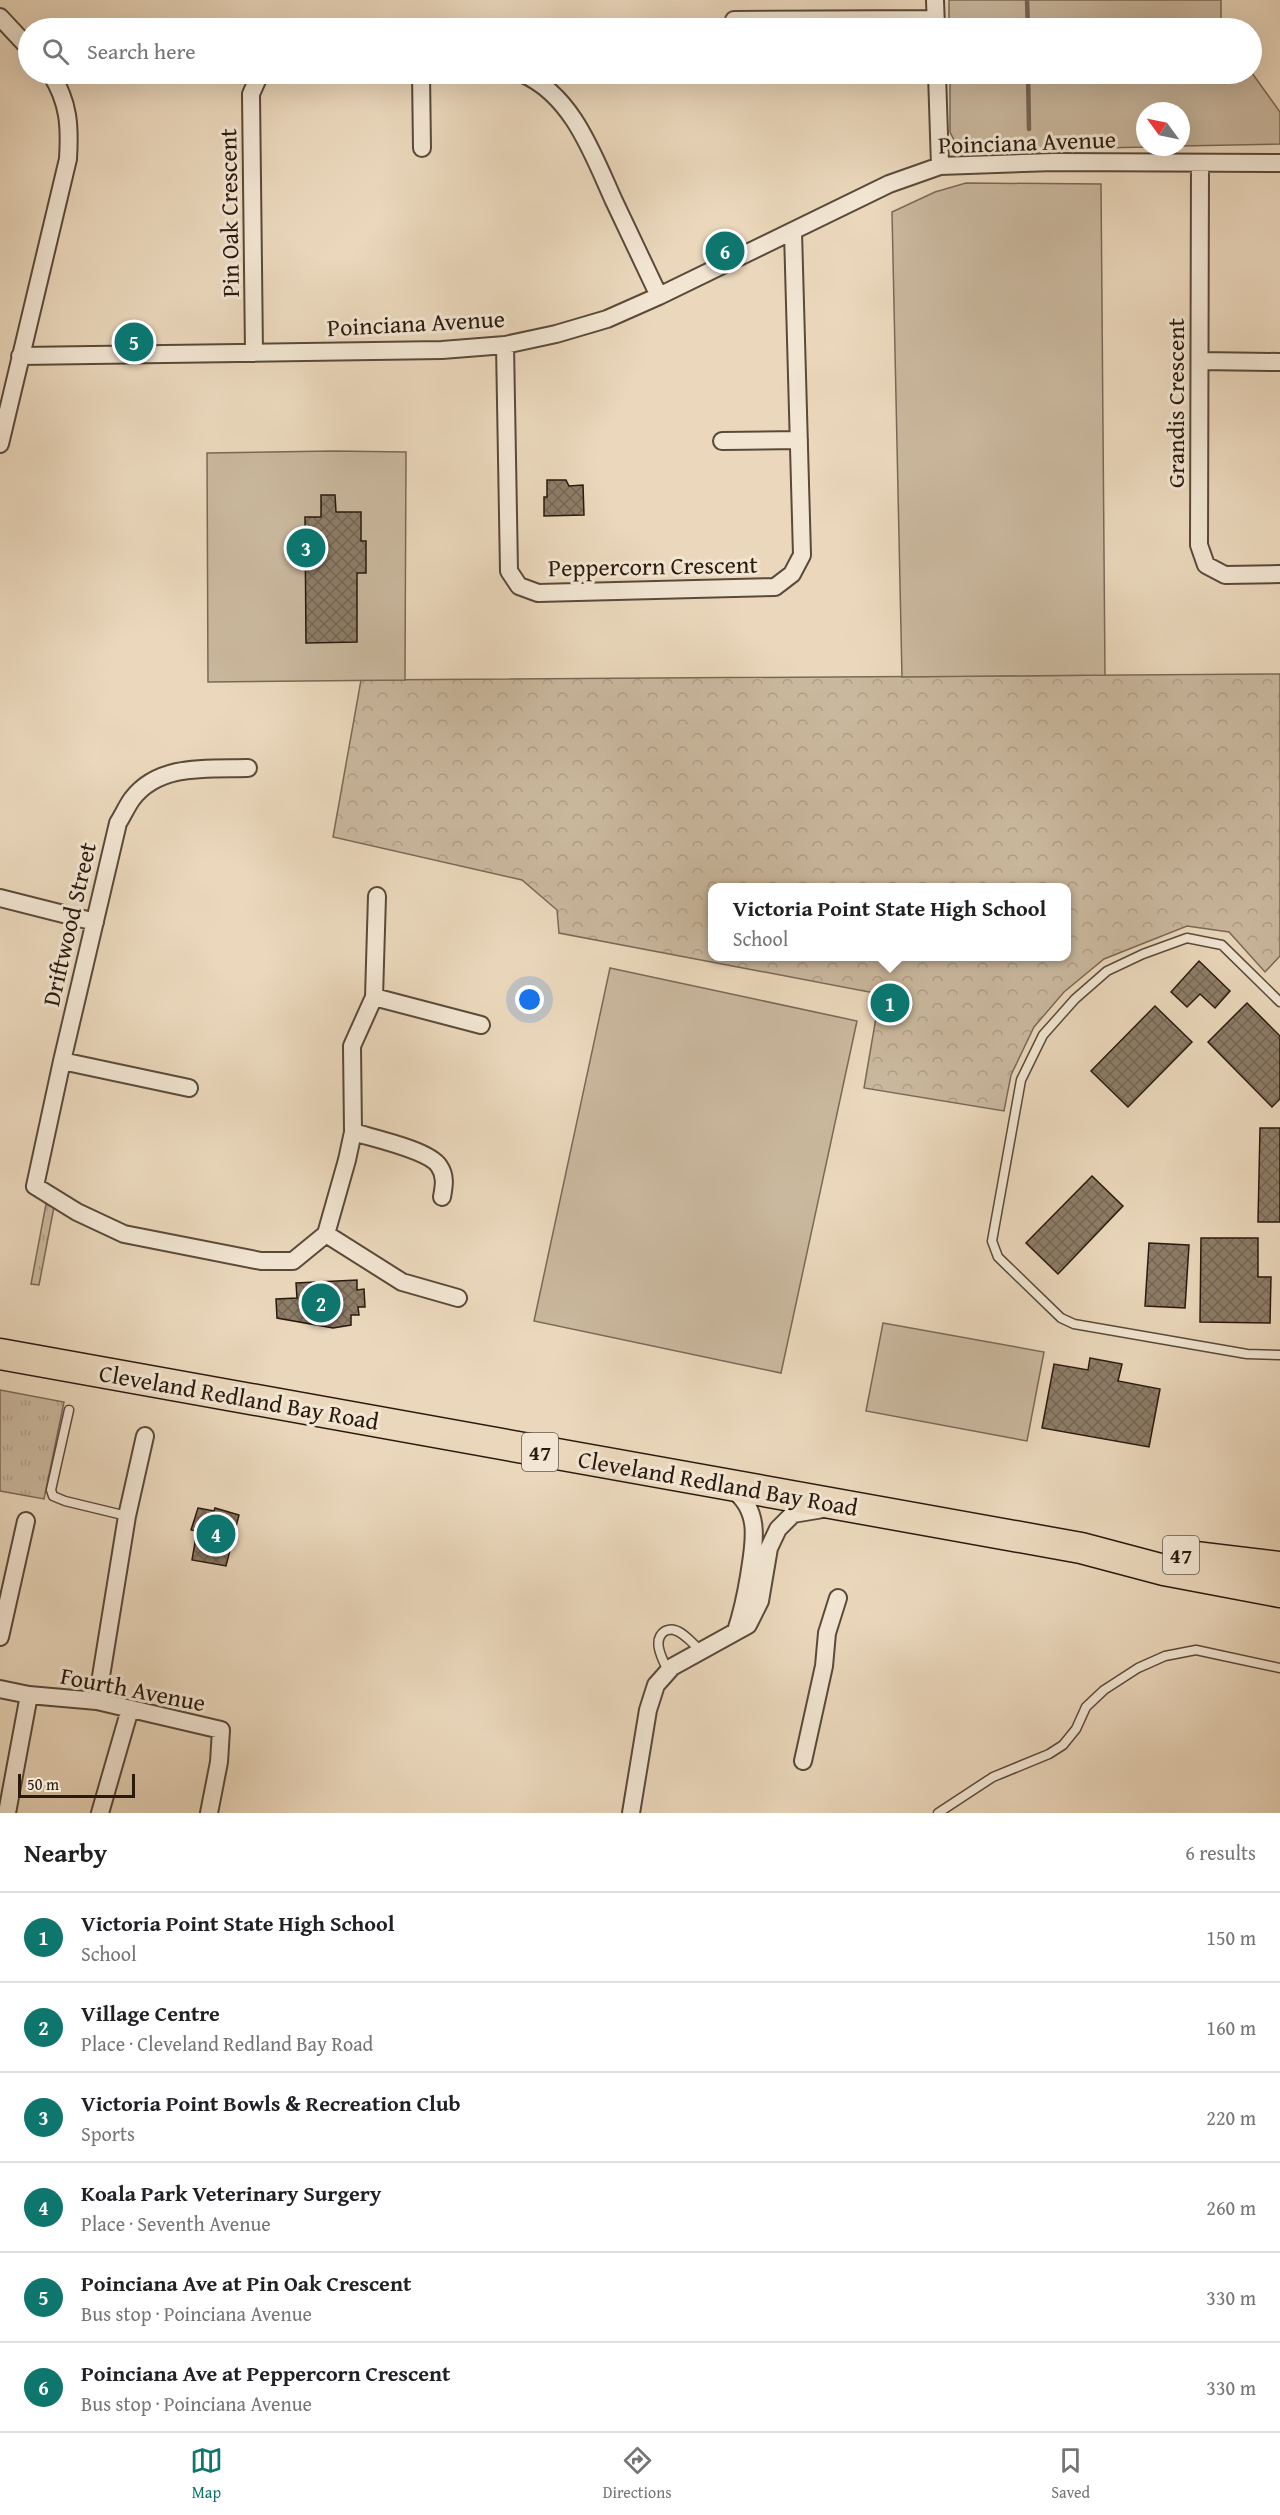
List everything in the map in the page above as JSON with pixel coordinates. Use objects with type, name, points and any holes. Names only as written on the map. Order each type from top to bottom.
[{"type":"highway","name":"Cleveland Redland Bay Road","points":[[0,1354],[1081,1548],[1164,1570],[1280,1592]]},
{"type":"highway","name":"Cleveland Redland Bay Road","points":[[1081,1548],[1174,1554],[1280,1567]]},
{"type":"street","points":[[935,0],[936,18]]},
{"type":"street","points":[[0,17],[18,36]]},
{"type":"street","points":[[0,444],[68,159],[70,124],[57,84]]},
{"type":"street","name":"Pin Oak Crescent","points":[[254,353],[251,94],[256,84]]},
{"type":"street","points":[[421,84],[422,148]]},
{"type":"street","points":[[539,84],[552,92],[570,114],[585,139],[660,296]]},
{"type":"street","points":[[937,84],[940,166]]},
{"type":"street","name":"Poinciana Avenue","points":[[20,356],[442,350],[505,345],[556,334],[607,319],[660,296],[889,184],[940,166],[1054,162],[1280,163]]},
{"type":"street","name":"Grandis Crescent","points":[[1200,164],[1199,545],[1206,566],[1225,574],[1280,574]]},
{"type":"street","name":"Peppercorn Crescent","points":[[505,345],[509,571],[519,586],[538,593],[775,587],[792,574],[802,555],[793,232]]},
{"type":"street","points":[[1200,361],[1280,362]]},
{"type":"street","points":[[722,441],[799,440]]},
{"type":"street","name":"Driftwood Street","points":[[248,768],[183,770],[154,780],[133,797],[118,823],[35,1186],[77,1212],[123,1234],[261,1261],[293,1261],[326,1234]]},
{"type":"street","points":[[377,896],[374,997],[352,1046],[353,1132],[326,1234],[402,1282],[458,1298]]},
{"type":"street","points":[[0,898],[94,922]]},
{"type":"street","points":[[374,997],[481,1025]]},
{"type":"street","points":[[62,1061],[189,1088]]},
{"type":"street","points":[[353,1132],[425,1155],[439,1164],[445,1181],[442,1197]]},
{"type":"street","points":[[97,1701],[127,1516],[145,1436]]},
{"type":"street","points":[[725,1484],[741,1496],[749,1507],[755,1538],[742,1612],[736,1631]]},
{"type":"street","points":[[631,1813],[648,1710],[656,1684],[668,1671],[748,1625],[755,1616],[760,1600],[770,1548],[778,1529],[793,1514],[818,1510],[836,1503]]},
{"type":"street","points":[[0,1637],[26,1521]]},
{"type":"street","points":[[803,1761],[824,1666],[827,1633],[838,1598]]},
{"type":"street","name":"Fourth Avenue","points":[[0,1689],[29,1695],[97,1701],[221,1730],[219,1762],[209,1813]]},
{"type":"street","points":[[7,1813],[29,1695]]},
{"type":"street","points":[[100,1813],[130,1709]]},
{"type":"lane","points":[[1280,1002],[1222,945],[1187,938],[1143,954],[1107,971],[1075,999],[1043,1035],[1021,1080],[992,1241],[998,1257],[1061,1318],[1074,1324],[1246,1354],[1280,1354]]},
{"type":"lane","points":[[69,1410],[51,1490],[53,1496],[127,1516]]},
{"type":"lane","points":[[668,1671],[658,1644],[660,1636],[666,1630],[674,1629],[701,1651]]},
{"type":"lane","points":[[938,1813],[993,1777],[1049,1754],[1063,1745],[1076,1729],[1086,1707],[1104,1690],[1138,1668],[1165,1656],[1196,1650],[1280,1668]]},
{"type":"green space","points":[[949,0],[1221,0],[1221,18],[949,18]]},
{"type":"green space","points":[[950,84],[1260,84],[1280,112],[1280,144],[1190,146],[1190,102],[1136,102],[1136,147],[974,151],[957,146],[950,132]]},
{"type":"green space","points":[[966,183],[1101,184],[1105,675],[902,677],[892,212],[935,192]]},
{"type":"green space","points":[[406,452],[405,680],[208,682],[207,453]]},
{"type":"green space","points":[[1280,674],[1280,956],[1265,972],[1229,932],[1187,926],[1104,959],[1064,992],[1034,1027],[1011,1075],[1004,1111],[864,1088],[880,994],[559,933],[557,910],[522,880],[333,837],[361,680]]},
{"type":"green space","points":[[610,968],[857,1021],[781,1373],[534,1321]]},
{"type":"green space","points":[[46,1204],[54,1207],[39,1285],[31,1284]]},
{"type":"green space","points":[[883,1323],[1044,1352],[1027,1441],[866,1411]]},
{"type":"green space","points":[[0,1390],[64,1402],[44,1499],[0,1491]]},
{"type":"building","points":[[547,480],[566,480],[569,486],[583,485],[584,515],[544,516]]},
{"type":"building","points":[[321,495],[335,495],[336,512],[361,512],[361,541],[366,541],[366,573],[357,573],[357,642],[306,643],[305,517],[321,517]]},
{"type":"building","points":[[1199,961],[1230,991],[1215,1008],[1200,994],[1187,1007],[1171,992]]},
{"type":"building","points":[[1247,1003],[1280,1036],[1280,1099],[1272,1107],[1208,1042]]},
{"type":"building","points":[[1155,1006],[1192,1042],[1128,1107],[1091,1071]]},
{"type":"building","points":[[1260,1128],[1280,1128],[1280,1222],[1258,1222]]},
{"type":"building","points":[[1092,1176],[1123,1206],[1058,1274],[1026,1243]]},
{"type":"building","points":[[1201,1238],[1258,1238],[1258,1277],[1271,1277],[1270,1323],[1200,1322]]},
{"type":"building","points":[[1149,1243],[1189,1245],[1185,1308],[1145,1306]]},
{"type":"building","points":[[357,1280],[357,1290],[364,1289],[365,1307],[358,1307],[359,1315],[351,1315],[351,1325],[333,1328],[277,1318],[276,1299],[297,1298],[296,1283]]},
{"type":"building","points":[[1090,1358],[1122,1364],[1118,1381],[1160,1389],[1149,1447],[1042,1428],[1054,1364],[1088,1370]]},
{"type":"building","points":[[198,1508],[214,1511],[215,1508],[239,1515],[226,1566],[192,1560],[197,1531],[191,1530]]},
{"type":"waterway","points":[[1027,0],[1028,18]]},
{"type":"waterway","points":[[1028,84],[1029,129]]},
{"type":"place","name":"Poinciana Ave at Peppercorn Crescent","points":[[725,251]]},
{"type":"place","name":"Poinciana Ave at Pin Oak Crescent","points":[[134,342]]},
{"type":"place","name":"Victoria Point Bowls & Recreation Club","points":[[306,548]]},
{"type":"place","name":"Victoria Point State High School","points":[[890,1003]]},
{"type":"place","name":"Village Centre","points":[[321,1303]]},
{"type":"place","name":"Koala Park Veterinary Surgery","points":[[216,1534]]}]
